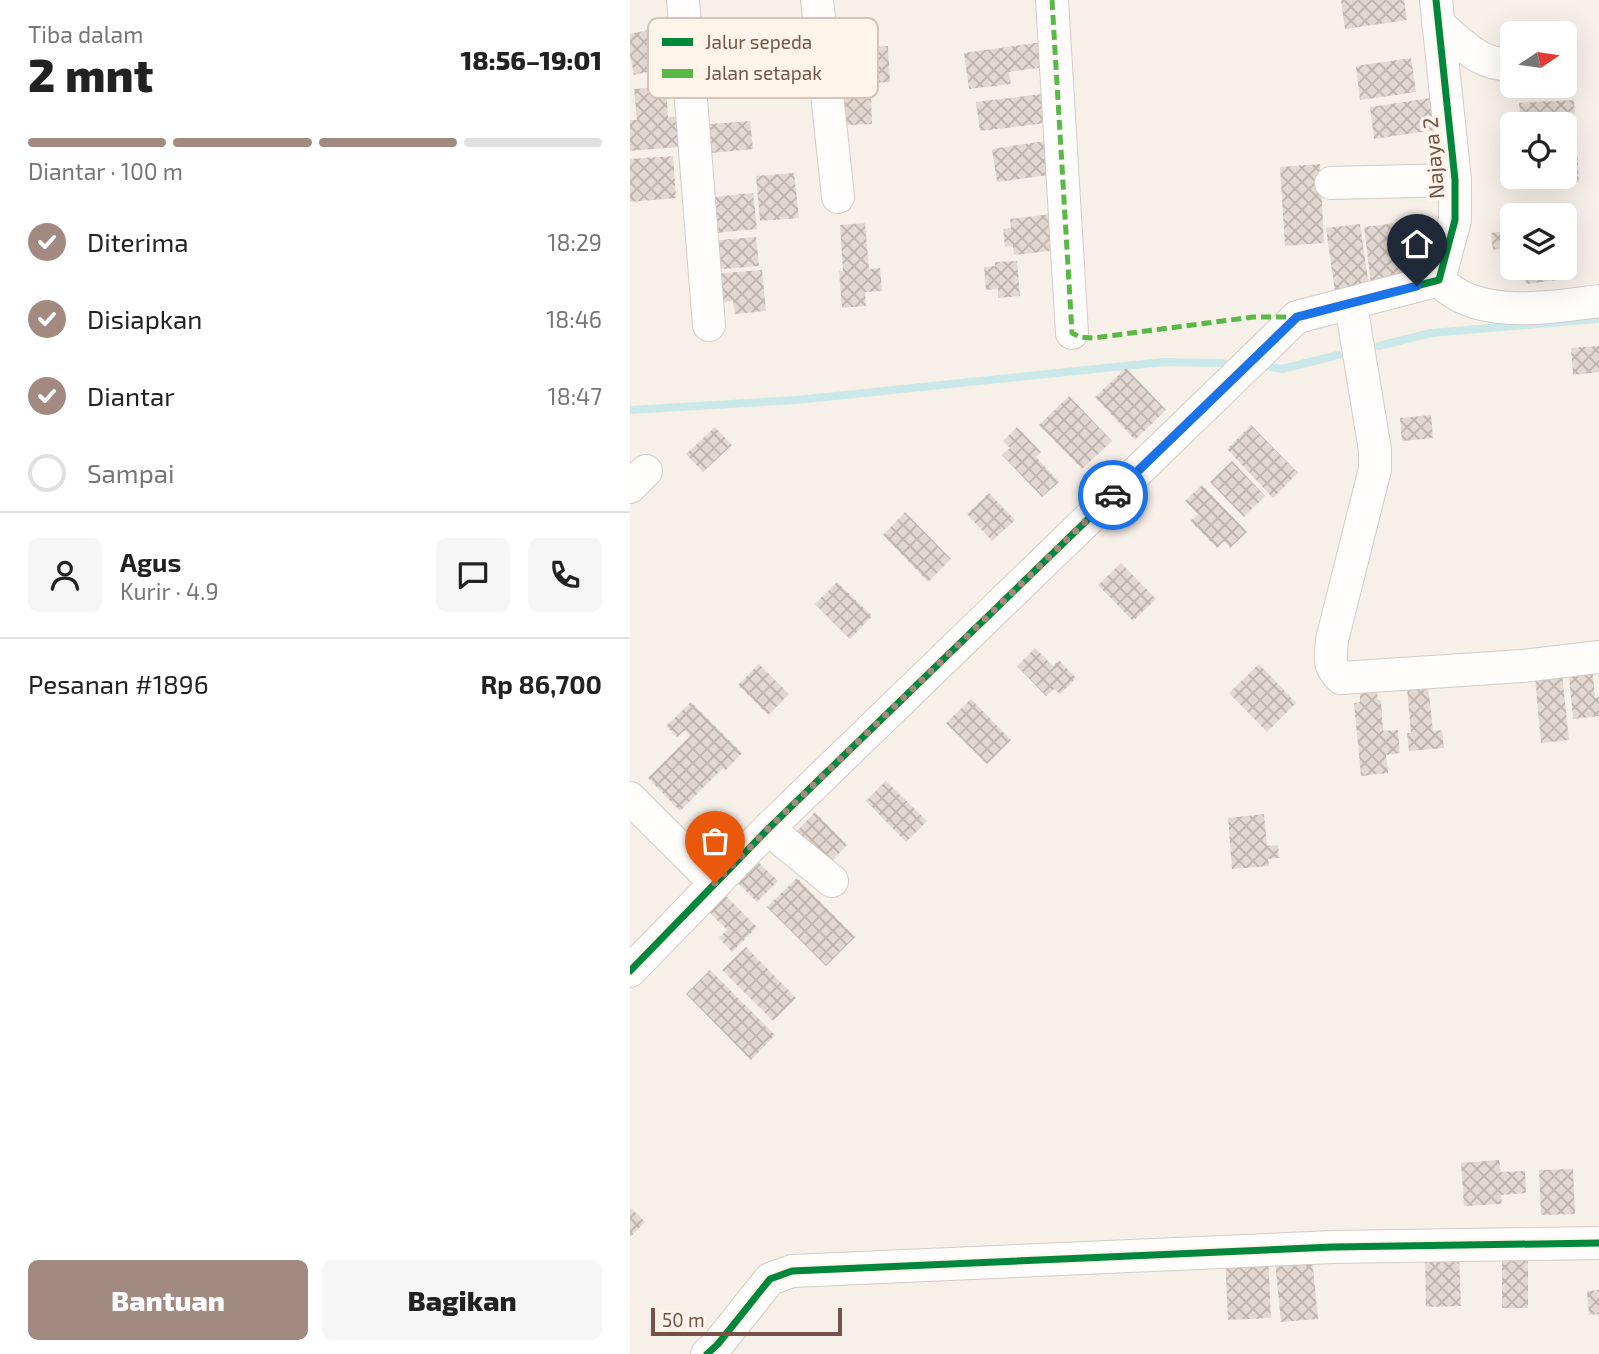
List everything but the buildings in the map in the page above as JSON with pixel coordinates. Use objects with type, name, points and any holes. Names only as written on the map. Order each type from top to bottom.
[{"type":"street","points":[[683,0],[684,18]]},
{"type":"street","points":[[817,0],[819,18]]},
{"type":"street","points":[[1052,0],[1072,333]]},
{"type":"street","points":[[1437,12],[1478,58],[1500,64]]},
{"type":"street","name":"Najaya 2","points":[[1437,12],[1455,180],[1454,228],[1439,281]]},
{"type":"street","points":[[691,98],[709,325]]},
{"type":"street","points":[[827,98],[838,197]]},
{"type":"street","points":[[1331,183],[1455,180]]},
{"type":"street","points":[[630,971],[768,829],[1297,317],[1439,281],[1448,290],[1480,302],[1524,310],[1599,301]]},
{"type":"street","points":[[1351,305],[1375,450],[1375,469],[1332,640],[1332,670],[1341,678],[1522,666],[1599,657]]},
{"type":"street","points":[[630,798],[715,883]]},
{"type":"street","points":[[768,829],[832,881]]},
{"type":"street","points":[[707,1354],[770,1279],[792,1271],[1333,1247],[1599,1243]]},
{"type":"waterway","points":[[1379,346],[1431,333],[1599,319]]},
{"type":"waterway","points":[[1261,365],[1282,369],[1338,355]]},
{"type":"waterway","points":[[630,410],[797,400],[1163,362],[1223,363]]},
{"type":"marked path","points":[[1052,0],[1072,333],[1093,338],[1253,317],[1297,317]]},
{"type":"cycle path","points":[[630,971],[768,829],[1297,317],[1439,280],[1455,220],[1455,180],[1436,0]]},
{"type":"cycle path","points":[[707,1354],[770,1279],[792,1271],[1333,1247],[1599,1243]]},
{"type":"way so far","points":[[715,883],[1113,495]]},
{"type":"route","points":[[1113,495],[1297,317],[1417,286]]}]
